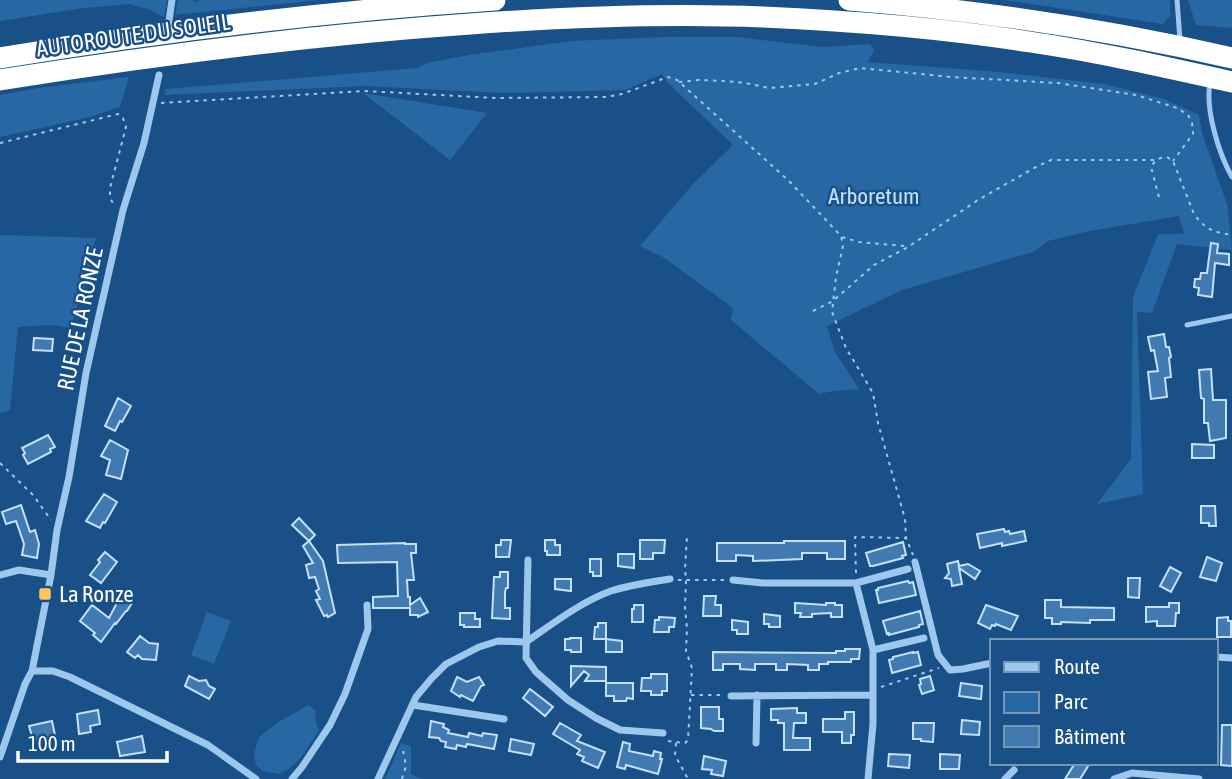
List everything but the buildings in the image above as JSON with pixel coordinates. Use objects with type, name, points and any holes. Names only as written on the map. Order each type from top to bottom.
[{"type":"highway","name":"AUTOROUTE DU SOLEIL","points":[[0,58],[206,28],[407,6],[495,0]]},
{"type":"highway","points":[[849,0],[1034,20],[1232,58]]},
{"type":"highway","name":"AUTOROUTE DU SOLEIL","points":[[0,80],[209,50],[400,29],[553,18],[688,16],[821,20],[932,29],[1089,51],[1232,82]]},
{"type":"street","points":[[169,20],[172,0]]},
{"type":"street","name":"RUE DE LA RONZE","points":[[0,757],[32,671],[86,373],[123,210],[144,143],[159,75]]},
{"type":"street","points":[[528,560],[526,658],[536,672],[568,700],[620,730],[663,733]]},
{"type":"street","points":[[915,562],[938,655],[950,670],[990,663]]},
{"type":"street","points":[[733,580],[763,583],[856,583],[908,569]]},
{"type":"street","points":[[0,575],[19,570],[51,575]]},
{"type":"street","points":[[378,779],[416,697],[446,664],[479,647],[498,641],[526,642],[608,592],[670,579]]},
{"type":"street","points":[[856,583],[873,650],[873,724],[869,779]]},
{"type":"street","points":[[292,779],[330,725],[345,694],[368,629],[367,605]]},
{"type":"street","points":[[873,650],[924,638]]},
{"type":"street","points":[[32,671],[53,671],[70,677],[208,745],[257,779]]},
{"type":"street","points":[[731,695],[873,692]]},
{"type":"street","points":[[756,743],[757,695]]},
{"type":"street","points":[[413,705],[504,719]]},
{"type":"street","points":[[1005,779],[1014,770]]},
{"type":"street","points":[[1114,779],[1132,773],[1159,778],[1199,779]]},
{"type":"lane","points":[[1177,0],[1180,46]]},
{"type":"lane","points":[[1211,77],[1208,93],[1212,119],[1223,160],[1232,177]]},
{"type":"lane","points":[[1186,325],[1232,316]]},
{"type":"path","points":[[679,82],[726,81],[769,88],[815,84],[839,73],[860,68],[951,77],[1058,83],[1136,95],[1177,108],[1188,115],[1193,134],[1173,161]]},
{"type":"path","points":[[153,103],[365,91],[495,98],[606,97],[668,77],[677,80],[789,181],[841,236],[859,242],[908,247]]},
{"type":"path","points":[[0,143],[118,114],[127,127],[110,188],[110,198],[113,204],[123,210]]},
{"type":"path","points":[[813,312],[833,301],[874,265],[908,247],[978,200],[1051,160],[1155,160],[1167,157],[1173,161],[1198,219],[1210,231],[1232,235]]},
{"type":"path","points":[[1155,160],[1151,167],[1159,197]]},
{"type":"path","points":[[841,236],[843,246],[832,312],[846,348],[873,393],[878,423],[905,519],[906,538],[915,562]]},
{"type":"path","points":[[0,463],[33,495],[57,530]]},
{"type":"path","points":[[663,733],[668,741],[685,743],[688,740],[692,668],[686,651],[687,536]]},
{"type":"path","points":[[856,583],[855,537],[906,538]]},
{"type":"path","points":[[670,579],[733,580]]},
{"type":"path","points":[[873,692],[947,666]]},
{"type":"path","points":[[690,695],[731,695]]},
{"type":"path","points":[[396,740],[404,754],[406,766],[402,779]]},
{"type":"path","points":[[676,742],[675,755],[688,779]]},
{"type":"green space","points":[[0,0],[167,0],[164,17],[130,4],[0,21]]},
{"type":"green space","points":[[178,0],[194,2],[319,0],[175,15]]},
{"type":"green space","points":[[1004,0],[1170,0],[1170,16],[1163,24]]},
{"type":"green space","points":[[1188,0],[1232,0],[1232,28],[1196,25]]},
{"type":"green space","name":"Arboretum","points":[[737,37],[823,47],[870,44],[874,51],[867,62],[999,72],[1104,84],[1164,99],[1199,115],[1202,133],[1227,204],[1232,250],[1177,244],[1152,313],[1137,312],[1143,494],[1097,504],[1131,459],[1133,297],[1158,234],[1184,234],[1179,216],[1048,241],[1033,252],[902,290],[827,326],[835,352],[859,389],[819,394],[731,320],[733,308],[663,257],[640,246],[693,184],[733,145],[667,82],[662,74],[625,90],[503,93],[364,86],[164,95],[166,89],[417,68],[427,63],[469,55],[571,41]]},
{"type":"green space","points":[[129,77],[120,107],[86,118],[0,137],[0,95]]},
{"type":"green space","points":[[363,93],[487,113],[450,160]]},
{"type":"green space","points":[[0,235],[96,238],[90,257],[96,265],[92,277],[80,295],[70,328],[51,325],[18,327],[10,410],[0,414]]},
{"type":"green space","points":[[207,612],[231,621],[214,664],[191,655]]},
{"type":"green space","points":[[309,705],[316,711],[315,719],[319,731],[300,759],[279,774],[263,771],[256,765],[254,754],[259,737],[280,721]]},
{"type":"green space","points":[[401,743],[411,746],[411,774],[422,779],[385,779]]},
{"type":"place","name":"La Ronze","points":[[45,594]]}]
